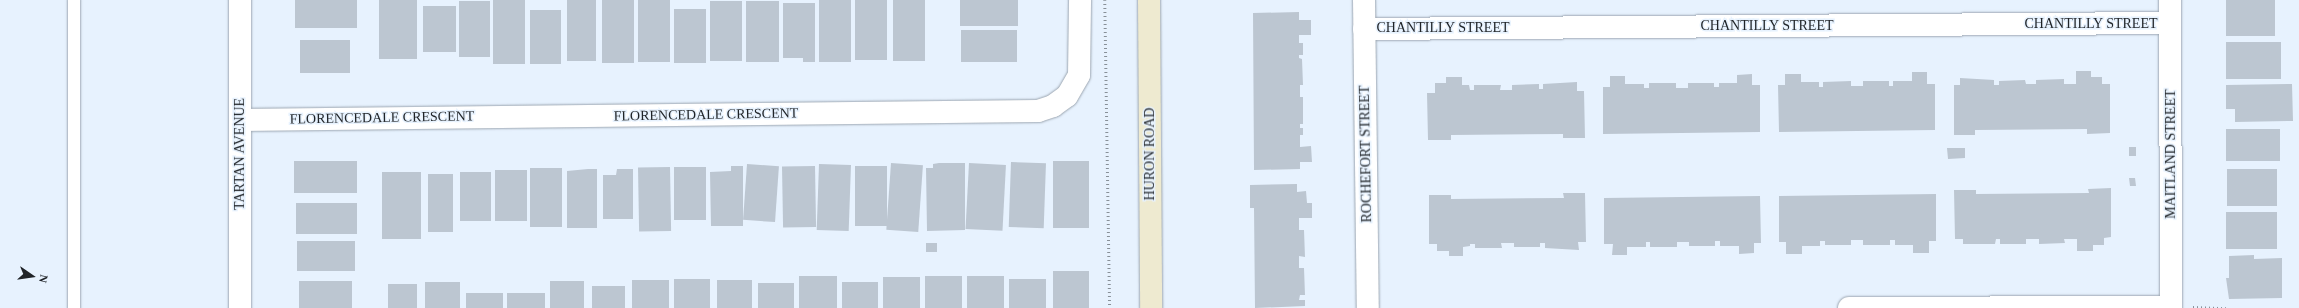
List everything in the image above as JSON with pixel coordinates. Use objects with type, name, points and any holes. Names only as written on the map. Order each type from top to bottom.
[{"type":"main road","name":"HURON ROAD","points":[[1149,0],[1151,308]]},
{"type":"street","name":"TARTAN AVENUE","points":[[240,0],[240,308]]},
{"type":"street","name":"FLORENCEDALE CRESCENT","points":[[240,120],[1038,111],[1053,106],[1067,96],[1079,75],[1080,0]]},
{"type":"street","name":"ROCHEFORT STREET","points":[[1364,0],[1368,308]]},
{"type":"street","name":"MAITLAND STREET","points":[[2170,0],[2171,307]]},
{"type":"street","name":"CHANTILLY STREET","points":[[1364,29],[2170,23]]},
{"type":"street","points":[[1849,308],[2171,307]]},
{"type":"lane","points":[[74,0],[74,308]]},
{"type":"path","points":[[1105,0],[1110,308]]},
{"type":"path","points":[[2171,307],[2226,308]]},
{"type":"building","points":[[295,0],[357,0],[357,28],[295,28]]},
{"type":"building","points":[[379,0],[417,0],[417,59],[379,59]]},
{"type":"building","points":[[493,0],[525,0],[525,64],[493,64]]},
{"type":"building","points":[[567,0],[596,0],[596,61],[567,61]]},
{"type":"building","points":[[602,0],[634,0],[634,63],[602,63]]},
{"type":"building","points":[[638,0],[670,0],[670,62],[638,62]]},
{"type":"building","points":[[819,0],[851,0],[851,62],[819,62]]},
{"type":"building","points":[[855,0],[887,0],[887,60],[855,60]]},
{"type":"building","points":[[893,0],[925,0],[925,61],[893,61]]},
{"type":"building","points":[[960,0],[1018,0],[1018,26],[960,26]]},
{"type":"building","points":[[2226,0],[2275,0],[2275,36],[2226,36]]},
{"type":"building","points":[[459,1],[490,1],[490,57],[459,57]]},
{"type":"building","points":[[710,1],[742,1],[742,61],[710,61]]},
{"type":"building","points":[[746,1],[779,1],[779,62],[746,62]]},
{"type":"building","points":[[783,3],[815,3],[815,62],[803,62],[803,58],[783,58]]},
{"type":"building","points":[[423,6],[456,6],[456,52],[423,52]]},
{"type":"building","points":[[674,9],[706,9],[706,63],[674,63]]},
{"type":"building","points":[[530,10],[561,10],[561,64],[530,64]]},
{"type":"building","points":[[1299,12],[1299,20],[1311,20],[1311,35],[1299,35],[1299,43],[1303,43],[1303,55],[1299,55],[1299,58],[1302,59],[1303,85],[1300,85],[1300,97],[1303,97],[1303,124],[1300,124],[1300,128],[1303,128],[1303,135],[1300,135],[1300,147],[1311,146],[1312,162],[1300,162],[1300,169],[1254,170],[1253,13]]},
{"type":"building","points":[[961,30],[1017,30],[1017,62],[961,62]]},
{"type":"building","points":[[300,40],[350,40],[350,73],[300,73]]},
{"type":"building","points":[[2226,42],[2281,42],[2281,79],[2226,79]]},
{"type":"building","points":[[2076,71],[2091,71],[2091,77],[2102,77],[2102,84],[2110,84],[2110,133],[2087,134],[2087,129],[1975,130],[1975,135],[1954,135],[1954,85],[1960,85],[1960,78],[1994,80],[1994,85],[1999,85],[1999,81],[2025,80],[2026,84],[2036,84],[2036,80],[2064,79],[2064,84],[2076,84]]},
{"type":"building","points":[[1912,72],[1927,72],[1927,84],[1935,84],[1935,130],[1779,132],[1778,85],[1785,85],[1785,74],[1801,74],[1801,82],[1819,82],[1819,87],[1823,87],[1823,82],[1851,81],[1851,86],[1863,86],[1863,81],[1889,81],[1889,86],[1893,86],[1893,81],[1912,81]]},
{"type":"building","points":[[1752,74],[1752,85],[1760,85],[1760,132],[1603,134],[1603,87],[1610,87],[1610,76],[1625,76],[1625,84],[1644,84],[1644,88],[1649,88],[1649,83],[1676,83],[1676,88],[1688,88],[1688,83],[1714,83],[1714,87],[1719,87],[1719,83],[1737,83],[1737,75]]},
{"type":"building","points":[[1446,77],[1462,77],[1462,85],[1469,85],[1470,90],[1474,90],[1474,85],[1501,85],[1500,90],[1512,90],[1512,85],[1539,84],[1539,89],[1543,89],[1543,84],[1577,82],[1577,91],[1584,91],[1585,138],[1563,138],[1563,134],[1451,135],[1451,140],[1428,140],[1427,93],[1435,93],[1435,83],[1446,83]]},
{"type":"building","points":[[2292,84],[2293,121],[2235,122],[2235,109],[2226,109],[2226,85]]},
{"type":"building","points":[[2226,129],[2280,129],[2280,161],[2226,161]]},
{"type":"building","points":[[2129,147],[2136,147],[2136,156],[2129,156]]},
{"type":"building","points":[[1947,148],[1965,148],[1965,158],[1948,159]]},
{"type":"building","points":[[294,161],[357,161],[357,193],[294,193]]},
{"type":"building","points":[[1053,161],[1089,161],[1089,228],[1053,228]]},
{"type":"building","points":[[1011,162],[1046,163],[1044,228],[1009,227]]},
{"type":"building","points":[[891,163],[923,165],[918,232],[886,230]]},
{"type":"building","points":[[965,163],[965,230],[927,231],[926,168],[933,168],[933,164]]},
{"type":"building","points":[[969,163],[1006,165],[1002,231],[966,229]]},
{"type":"building","points":[[747,164],[779,166],[775,222],[743,220]]},
{"type":"building","points":[[819,164],[851,165],[849,231],[817,230]]},
{"type":"building","points":[[731,166],[743,166],[743,226],[711,226],[710,172],[731,171]]},
{"type":"building","points":[[815,166],[816,227],[783,228],[782,167]]},
{"type":"building","points":[[855,166],[887,166],[887,226],[855,226]]},
{"type":"building","points":[[670,167],[671,231],[639,232],[638,168]]},
{"type":"building","points":[[674,167],[706,167],[706,220],[674,220]]},
{"type":"building","points":[[530,168],[562,168],[562,227],[530,227]]},
{"type":"building","points":[[597,169],[597,228],[567,228],[567,171]]},
{"type":"building","points":[[617,169],[633,169],[633,219],[603,219],[603,175],[616,175]]},
{"type":"building","points":[[2227,169],[2277,169],[2277,206],[2227,206]]},
{"type":"building","points":[[495,170],[527,170],[527,221],[495,221]]},
{"type":"building","points":[[382,172],[421,172],[421,239],[382,239]]},
{"type":"building","points":[[460,172],[491,172],[491,221],[460,221]]},
{"type":"building","points":[[428,174],[453,174],[453,232],[428,232]]},
{"type":"building","points":[[2129,178],[2135,178],[2136,186],[2130,186]]},
{"type":"building","points":[[1297,184],[1297,192],[1306,191],[1307,203],[1312,203],[1312,218],[1299,218],[1299,230],[1304,230],[1305,257],[1299,256],[1299,268],[1304,268],[1305,295],[1300,295],[1299,300],[1305,300],[1305,306],[1255,308],[1254,208],[1250,208],[1250,185]]},
{"type":"building","points":[[2111,188],[2111,237],[2104,238],[2104,245],[2093,245],[2093,251],[2077,251],[2077,239],[2064,239],[2065,243],[2039,244],[2039,239],[2026,239],[2026,244],[2000,244],[2000,239],[1996,239],[1995,244],[1963,244],[1963,239],[1955,239],[1954,190],[1976,190],[1976,194],[2089,193],[2088,189]]},
{"type":"building","points":[[1563,193],[1585,193],[1586,242],[1578,242],[1579,250],[1545,248],[1545,243],[1540,243],[1540,247],[1514,247],[1514,243],[1501,243],[1502,248],[1475,248],[1475,244],[1470,244],[1470,246],[1463,247],[1463,256],[1449,256],[1449,251],[1437,251],[1437,244],[1429,244],[1429,195],[1451,195],[1451,199],[1564,198]]},
{"type":"building","points":[[1936,194],[1936,241],[1929,241],[1929,253],[1913,253],[1913,245],[1895,245],[1895,240],[1890,240],[1890,245],[1863,245],[1863,240],[1851,240],[1851,245],[1825,245],[1825,241],[1820,241],[1820,246],[1802,246],[1802,254],[1786,254],[1786,242],[1779,242],[1779,196]]},
{"type":"building","points":[[1760,196],[1761,243],[1754,243],[1754,253],[1739,254],[1739,246],[1720,246],[1720,241],[1715,241],[1715,246],[1689,246],[1689,242],[1677,242],[1677,247],[1650,247],[1650,242],[1646,242],[1646,247],[1627,247],[1627,255],[1612,255],[1613,244],[1604,244],[1604,198]]},
{"type":"building","points":[[296,203],[357,203],[357,234],[296,234]]},
{"type":"building","points":[[2226,212],[2277,212],[2277,249],[2226,249]]},
{"type":"building","points":[[297,241],[355,241],[355,271],[297,271]]},
{"type":"building","points":[[926,243],[937,243],[937,252],[926,252]]},
{"type":"building","points":[[2254,255],[2254,259],[2282,258],[2282,298],[2229,299],[2226,278],[2229,278],[2229,256]]},
{"type":"building","points":[[1053,271],[1089,271],[1089,308],[1053,308]]},
{"type":"building","points":[[799,276],[837,276],[837,308],[799,308]]},
{"type":"building","points":[[925,276],[962,276],[962,308],[925,308]]},
{"type":"building","points":[[967,276],[1004,276],[1004,308],[967,308]]},
{"type":"building","points":[[883,277],[920,277],[920,308],[883,308]]},
{"type":"building","points":[[674,279],[710,279],[710,308],[674,308]]},
{"type":"building","points":[[1009,279],[1046,279],[1046,308],[1009,308]]},
{"type":"building","points":[[632,280],[669,280],[669,308],[632,308]]},
{"type":"building","points":[[717,280],[752,280],[752,308],[717,308]]},
{"type":"building","points":[[299,281],[352,281],[352,308],[299,308]]},
{"type":"building","points":[[550,281],[584,281],[584,308],[550,308]]},
{"type":"building","points":[[425,282],[460,282],[460,308],[425,308]]},
{"type":"building","points":[[842,282],[878,282],[878,308],[842,308]]},
{"type":"building","points":[[758,283],[794,283],[794,308],[758,308]]},
{"type":"building","points":[[388,284],[417,284],[417,308],[388,308]]},
{"type":"building","points":[[592,286],[625,286],[625,308],[592,308]]},
{"type":"building","points":[[466,293],[503,293],[503,308],[466,308]]},
{"type":"building","points":[[507,293],[545,293],[545,308],[507,308]]}]
